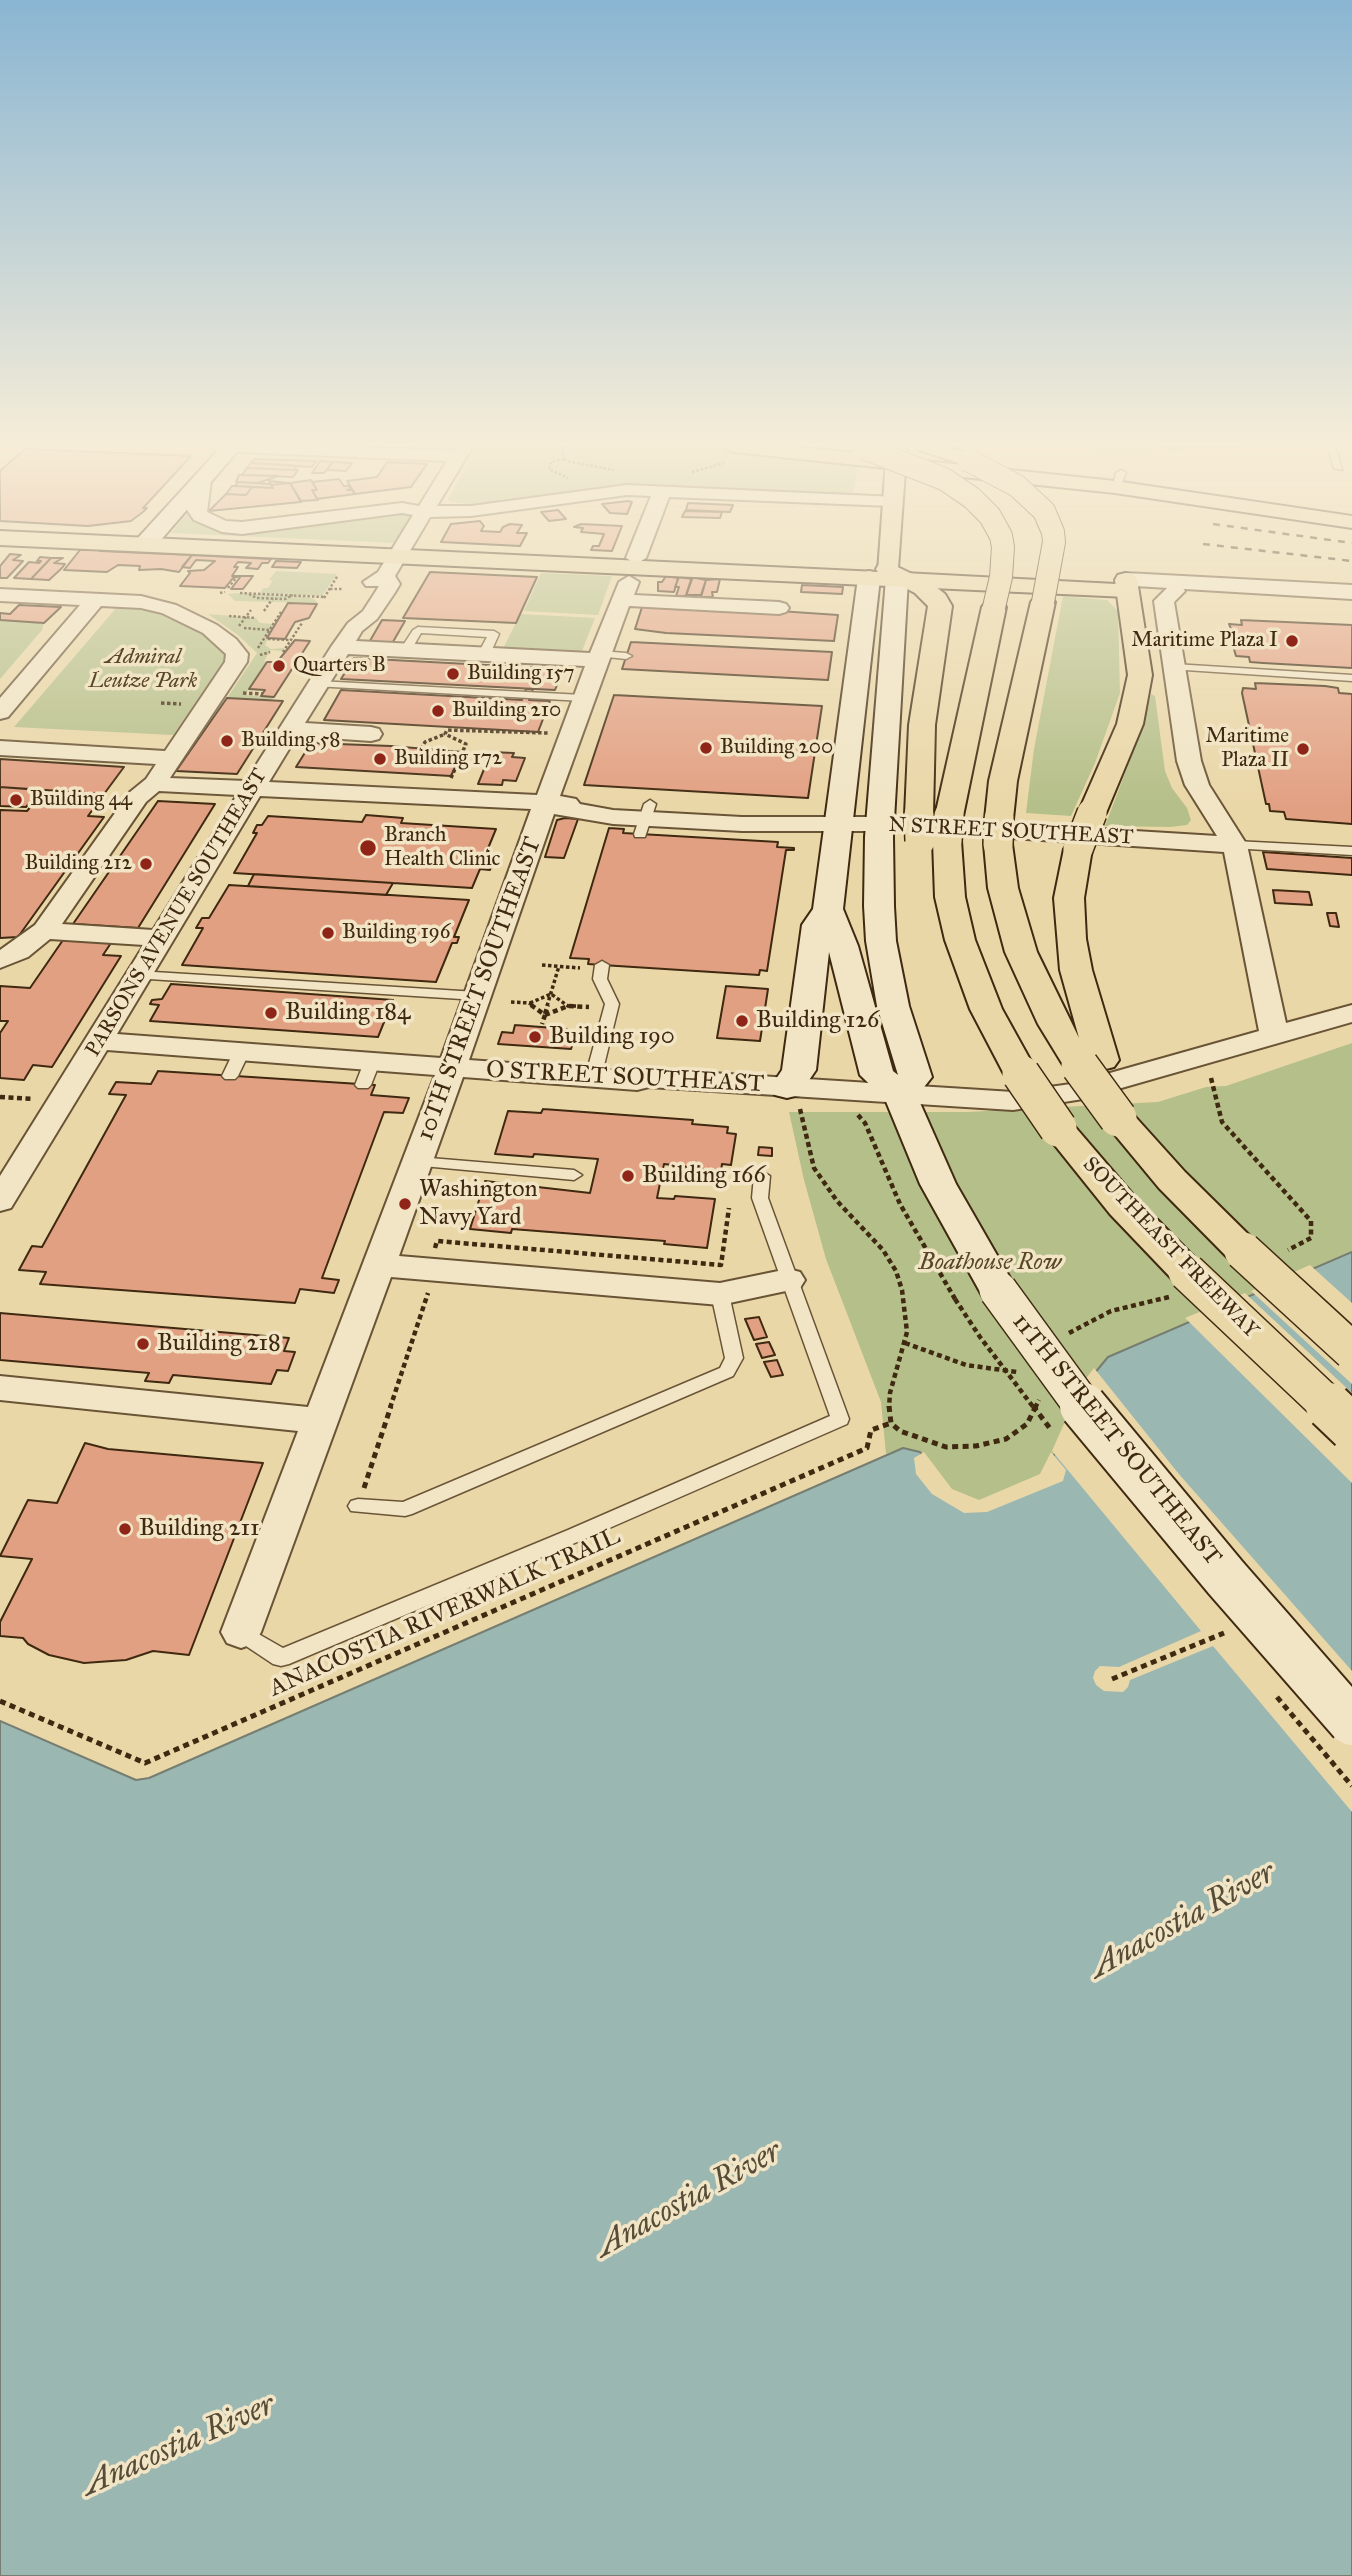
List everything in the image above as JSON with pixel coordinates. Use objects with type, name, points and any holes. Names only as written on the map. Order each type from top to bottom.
[{"type":"main road","points":[[690,566],[1352,592]]},
{"type":"main road","points":[[752,566],[891,576],[933,595],[940,606],[924,703],[934,828]]},
{"type":"main road","points":[[891,566],[878,905],[881,941],[893,1006],[915,1077],[900,1095]]},
{"type":"main road","points":[[934,828],[994,607],[1002,566]]},
{"type":"main road","name":"SOUTHEAST FREEWAY","points":[[1050,566],[1003,781],[999,832],[1003,888],[1021,953],[1054,1024],[1091,1063],[1118,1118],[1172,1180],[1243,1251],[1352,1351]]},
{"type":"main road","points":[[793,1097],[799,1070],[817,925],[828,909],[839,824],[891,576]]},
{"type":"main road","points":[[1127,585],[1175,592],[1352,600]]},
{"type":"main road","points":[[1091,1063],[1071,939],[1069,898],[1078,849],[1130,724],[1140,675],[1127,585]]},
{"type":"main road","name":"SOUTHEAST FREEWAY","points":[[934,828],[923,859],[933,893],[960,940],[986,1009],[1021,1074],[1058,1128],[1123,1206],[1187,1272],[1352,1428]]},
{"type":"main road","name":"11TH STREET SOUTHEAST","points":[[828,909],[844,946],[877,1075],[900,1095],[938,1184],[998,1290],[1089,1414],[1226,1578],[1352,1722]]},
{"type":"street","name":"PARSONS AVENUE SOUTHEAST","points":[[0,1201],[341,647],[390,584],[385,576],[391,566]]},
{"type":"street","name":"10TH STREET SOUTHEAST","points":[[241,1632],[418,1162],[583,698],[626,591],[779,608]]},
{"type":"street","points":[[1175,592],[1164,601],[1189,761],[1197,785],[1234,845],[1274,1035]]},
{"type":"street","points":[[0,595],[141,602],[186,616],[229,643],[244,657],[154,784],[138,797],[44,931],[19,951],[0,960]]},
{"type":"street","points":[[0,712],[96,600]]},
{"type":"street","points":[[341,647],[599,657]]},
{"type":"street","points":[[290,729],[371,734]]},
{"type":"street","points":[[0,748],[172,758]]},
{"type":"street","name":"N STREET SOUTHEAST","points":[[154,784],[546,805],[613,817],[645,819],[742,824],[880,824],[1234,845]]},
{"type":"street","points":[[44,931],[160,938]]},
{"type":"street","name":"O STREET SOUTHEAST","points":[[99,1041],[236,1064],[367,1073],[452,1067],[637,1081],[648,1078],[793,1097],[900,1095],[1001,1101],[1052,1097],[1144,1074],[1352,1013]]},
{"type":"street","points":[[379,1265],[720,1294],[788,1280]]},
{"type":"street","points":[[0,1388],[321,1421]]},
{"type":"lane","points":[[599,657],[626,656]]},
{"type":"lane","points":[[1174,667],[1352,678]]},
{"type":"lane","points":[[318,684],[583,698]]},
{"type":"lane","points":[[1234,845],[1352,850]]},
{"type":"lane","points":[[593,1077],[612,1003],[595,967]]},
{"type":"lane","points":[[138,975],[477,996]]},
{"type":"lane","points":[[418,1162],[574,1175]]},
{"type":"lane","points":[[241,1632],[281,1658],[575,1535],[840,1419],[760,1198],[762,1176]]},
{"type":"lane","points":[[358,1506],[405,1509],[727,1373],[734,1358],[720,1294]]},
{"type":"path","points":[[220,593],[236,579]]},
{"type":"path","points":[[329,589],[342,589]]},
{"type":"path","points":[[240,593],[249,593],[252,597],[274,596],[287,599],[293,595],[324,597]]},
{"type":"path","points":[[264,611],[274,596]]},
{"type":"path","points":[[306,596],[320,600]]},
{"type":"path","points":[[251,610],[239,627],[270,630]]},
{"type":"path","points":[[244,657],[267,638],[281,612]]},
{"type":"path","points":[[283,652],[302,622]]},
{"type":"path","points":[[257,636],[291,640]]},
{"type":"path","points":[[255,689],[252,694],[262,694]]},
{"type":"path","points":[[445,734],[447,730],[552,733]]},
{"type":"path","points":[[421,749],[425,742],[433,740],[438,734],[445,734],[466,744],[451,777],[442,779]]},
{"type":"path","points":[[542,965],[595,967]]},
{"type":"path","points":[[542,1024],[559,966]]},
{"type":"path","points":[[510,1002],[529,1003],[551,994]]},
{"type":"path","points":[[551,994],[568,1006]]},
{"type":"path","points":[[529,1003],[545,1015]]},
{"type":"path","points":[[545,1015],[568,1006],[611,1009]]},
{"type":"path","points":[[0,1097],[34,1099]]},
{"type":"path","points":[[793,1097],[814,1168],[837,1201],[883,1250],[896,1271],[902,1290],[907,1322],[905,1343],[890,1393],[891,1423],[900,1431],[920,1440],[946,1447],[975,1447],[1006,1439],[1027,1424],[1042,1389]]},
{"type":"path","points":[[858,1114],[865,1123],[900,1204],[955,1300]]},
{"type":"path","points":[[358,1506],[433,1282],[431,1259],[437,1241],[721,1265],[729,1208]]},
{"type":"path","points":[[905,1343],[966,1365],[1025,1373]]},
{"type":"path","name":"ANACOSTIA RIVERWALK TRAIL","points":[[0,1701],[145,1763],[867,1448],[871,1430],[891,1423]]},
{"type":"path","points":[[1112,1679],[1224,1633]]},
{"type":"green space","points":[[276,571],[337,574],[322,596],[260,593],[263,588],[268,588],[273,580],[269,580]]},
{"type":"green space","points":[[541,573],[612,576],[598,615],[524,611]]},
{"type":"green space","points":[[228,594],[300,596],[314,599],[318,603],[235,601]]},
{"type":"green space","points":[[1063,596],[1107,600],[1118,611],[1120,693],[1095,763],[1071,816],[1026,813],[1034,749]]},
{"type":"green space","name":"Admiral Leutze Park","points":[[125,604],[157,609],[199,629],[228,655],[173,735],[14,727],[117,607]]},
{"type":"green space","points":[[208,614],[256,618],[260,623],[276,624],[265,645],[271,649],[284,648],[282,651],[271,650],[264,661],[267,662],[245,695],[274,697],[272,700],[227,698],[257,653],[238,635]]},
{"type":"green space","points":[[520,614],[595,618],[580,656],[503,649]]},
{"type":"green space","points":[[0,620],[44,623],[42,630],[0,679]]},
{"type":"green space","points":[[1151,694],[1155,696],[1165,771],[1191,820],[1187,825],[1170,827],[1105,826],[1141,731]]},
{"type":"green space","name":"Boathouse Row","points":[[1352,1043],[1352,1252],[1108,1357],[1042,1477],[979,1503],[950,1492],[903,1448],[886,1454],[881,1402],[826,1259],[789,1112],[967,1112],[1158,1102],[1206,1087],[1226,1086]]},
{"type":"water","name":"Anacostia River","points":[[1352,1252],[1352,2576],[0,2576],[0,1721],[136,1780],[149,1778],[903,1448],[920,1452],[950,1492],[979,1503],[1042,1477],[1059,1446],[1084,1386],[1108,1357]]},
{"type":"pier","points":[[1310,1265],[1352,1303],[1352,1384],[1251,1291]]},
{"type":"pier","points":[[1245,1293],[1352,1393],[1352,1483],[1185,1318]]},
{"type":"pier","points":[[1094,1368],[1178,1473],[1352,1671],[1352,1812],[1213,1646],[1130,1680],[1123,1692],[1104,1691],[1096,1685],[1093,1678],[1100,1666],[1119,1667],[1201,1631],[1052,1451],[1081,1385]]},
{"type":"pier","points":[[924,1452],[952,1489],[979,1500],[1040,1474],[1051,1452],[1066,1470],[1063,1481],[987,1512],[964,1513],[932,1494],[916,1474],[914,1458]]},
{"type":"building","points":[[0,566],[18,566],[7,578],[0,578]]},
{"type":"building","points":[[25,566],[43,566],[31,579],[14,578]]},
{"type":"building","points":[[43,566],[63,566],[49,580],[31,579]]},
{"type":"building","points":[[67,566],[116,566],[107,572],[64,570]]},
{"type":"building","points":[[140,566],[183,566],[179,572],[139,570]]},
{"type":"building","points":[[209,566],[235,566],[238,567],[232,576],[240,576],[233,578],[225,588],[180,586],[190,573],[188,571],[204,570]]},
{"type":"building","points":[[273,566],[298,566],[297,568]]},
{"type":"building","points":[[430,572],[537,577],[516,623],[403,618]]},
{"type":"building","points":[[241,576],[253,576],[243,589],[231,589]]},
{"type":"building","points":[[666,576],[678,578],[674,592],[658,591],[658,582],[662,582]]},
{"type":"building","points":[[679,577],[692,579],[686,596],[676,596],[679,587],[675,587]]},
{"type":"building","points":[[692,577],[706,580],[701,595],[686,595]]},
{"type":"building","points":[[720,579],[717,592],[712,592],[713,597],[701,597],[706,580]]},
{"type":"building","points":[[802,585],[843,587],[842,594],[801,592]]},
{"type":"building","points":[[288,603],[317,604],[309,618],[295,622],[285,639],[267,638]]},
{"type":"building","points":[[643,604],[838,615],[834,641],[666,633],[635,629]]},
{"type":"building","points":[[19,605],[61,607],[44,623],[0,620],[0,613],[10,614]]},
{"type":"building","points":[[382,620],[405,621],[390,647],[367,646]]},
{"type":"building","name":"Maritime Plaza I","points":[[1241,620],[1352,625],[1352,668],[1250,662],[1249,657],[1236,656],[1228,629],[1231,629],[1229,624],[1242,625]]},
{"type":"building","name":"Quarters B","points":[[295,640],[310,641],[274,697],[261,696],[265,690],[249,689],[267,662],[277,662]]},
{"type":"building","points":[[631,642],[832,652],[828,680],[622,669]]},
{"type":"building","name":"Building 157","points":[[354,658],[563,669],[555,690],[341,679]]},
{"type":"building","name":"Maritime Plaza II","points":[[1255,683],[1325,686],[1338,688],[1339,693],[1352,694],[1352,824],[1286,819],[1284,812],[1270,811],[1269,804],[1266,804],[1242,693],[1243,688],[1256,689]]},
{"type":"building","name":"Building 210","points":[[526,689],[533,689],[529,700],[550,701],[538,732],[324,720],[341,690],[522,700]]},
{"type":"building","name":"Building 200","points":[[614,695],[822,706],[808,798],[584,785]]},
{"type":"building","name":"Building 58","points":[[227,698],[283,701],[237,774],[176,771]]},
{"type":"building","name":"Building 172","points":[[311,743],[462,752],[451,776],[296,767]]},
{"type":"building","points":[[491,752],[514,753],[512,757],[525,758],[516,781],[503,780],[502,785],[478,784]]},
{"type":"building","points":[[0,759],[124,767],[104,794],[0,787]]},
{"type":"building","name":"Building 44","points":[[0,787],[40,790],[26,807],[0,806]]},
{"type":"building","points":[[39,797],[99,801],[88,816],[104,817],[18,937],[0,938],[0,810],[27,811]]},
{"type":"building","name":"Building 212","points":[[158,801],[215,804],[138,928],[73,924]]},
{"type":"building","name":"Branch Health Clinic","points":[[366,815],[403,818],[401,823],[496,829],[482,863],[492,864],[490,870],[480,869],[472,888],[234,873],[257,833],[253,833],[257,825],[262,825],[268,816],[362,822]]},
{"type":"building","points":[[578,819],[564,858],[545,857],[557,820]]},
{"type":"building","points":[[609,828],[624,829],[623,833],[778,842],[777,847],[794,848],[786,850],[767,971],[760,970],[759,975],[602,965],[588,964],[589,959],[570,958]]},
{"type":"building","points":[[1263,852],[1352,858],[1352,875],[1267,869]]},
{"type":"building","points":[[254,874],[393,883],[386,895],[248,886]]},
{"type":"building","name":"Building 196","points":[[229,885],[469,900],[454,937],[459,937],[457,943],[452,943],[436,982],[182,965],[203,928],[196,928],[202,918],[209,918]]},
{"type":"building","points":[[1273,890],[1309,892],[1312,905],[1275,903]]},
{"type":"building","points":[[1327,913],[1336,913],[1339,927],[1330,926]]},
{"type":"building","points":[[63,940],[111,943],[103,955],[121,956],[52,1067],[33,1065],[24,1080],[0,1078],[0,1033],[8,1021],[0,1021],[0,986],[30,988]]},
{"type":"building","name":"Building 184","points":[[171,984],[393,1000],[378,1037],[150,1021],[159,1005],[150,1004],[152,1000],[162,999]]},
{"type":"building","name":"Building 126","points":[[726,986],[768,989],[760,1041],[717,1038]]},
{"type":"building","name":"Building 190","points":[[515,1025],[567,1029],[565,1037],[575,1037],[571,1049],[498,1044],[502,1032],[513,1033]]},
{"type":"building","points":[[158,1071],[375,1085],[371,1095],[409,1098],[403,1113],[384,1112],[322,1278],[339,1280],[334,1293],[300,1289],[295,1303],[40,1284],[46,1272],[19,1270],[32,1246],[42,1247],[126,1095],[109,1094],[116,1082],[151,1084]]},
{"type":"building","name":"Building 166","points":[[543,1109],[693,1120],[692,1124],[728,1127],[727,1133],[736,1134],[731,1165],[722,1164],[721,1171],[664,1164],[657,1198],[674,1199],[675,1196],[715,1199],[707,1248],[664,1244],[665,1241],[512,1229],[511,1233],[470,1229],[485,1181],[590,1193],[598,1159],[495,1154],[508,1111],[541,1113]]},
{"type":"building","points":[[759,1147],[772,1148],[772,1156],[758,1155]]},
{"type":"building","points":[[686,1169],[705,1171],[704,1178],[685,1176]]},
{"type":"building","name":"Building 218","points":[[0,1313],[289,1338],[284,1351],[295,1352],[288,1371],[277,1370],[271,1384],[173,1375],[169,1383],[145,1381],[149,1373],[0,1360]]},
{"type":"building","points":[[759,1317],[767,1337],[754,1340],[745,1319]]},
{"type":"building","points":[[769,1342],[775,1355],[762,1358],[756,1344]]},
{"type":"building","points":[[777,1360],[783,1375],[771,1377],[764,1362]]},
{"type":"building","name":"Building 211","points":[[85,1443],[108,1449],[263,1463],[189,1655],[153,1651],[126,1660],[84,1663],[49,1655],[28,1644],[23,1638],[0,1636],[0,1622],[32,1559],[0,1556],[28,1500],[57,1503]]},
{"type":"place","name":"Maritime Plaza I","points":[[1292,641]]},
{"type":"place","name":"Quarters B","points":[[279,666]]},
{"type":"place","name":"Building 157","points":[[453,674]]},
{"type":"place","name":"Building 210","points":[[438,711]]},
{"type":"place","name":"Building 58","points":[[227,741]]},
{"type":"place","name":"Building 200","points":[[706,748]]},
{"type":"place","name":"Maritime Plaza II","points":[[1303,749]]},
{"type":"place","name":"Building 172","points":[[380,759]]},
{"type":"place","name":"Building 44","points":[[16,800]]},
{"type":"place","name":"Branch Health Clinic","points":[[368,848]]},
{"type":"place","name":"Building 212","points":[[146,864]]},
{"type":"place","name":"Building 196","points":[[328,933]]},
{"type":"place","name":"Building 184","points":[[271,1013]]},
{"type":"place","name":"Building 126","points":[[742,1021]]},
{"type":"place","name":"Building 190","points":[[535,1037]]},
{"type":"place","name":"Building 166","points":[[628,1176]]},
{"type":"place","name":"Washington Navy Yard","points":[[405,1204]]},
{"type":"place","name":"Building 218","points":[[143,1344]]},
{"type":"place","name":"Building 211","points":[[125,1529]]}]
